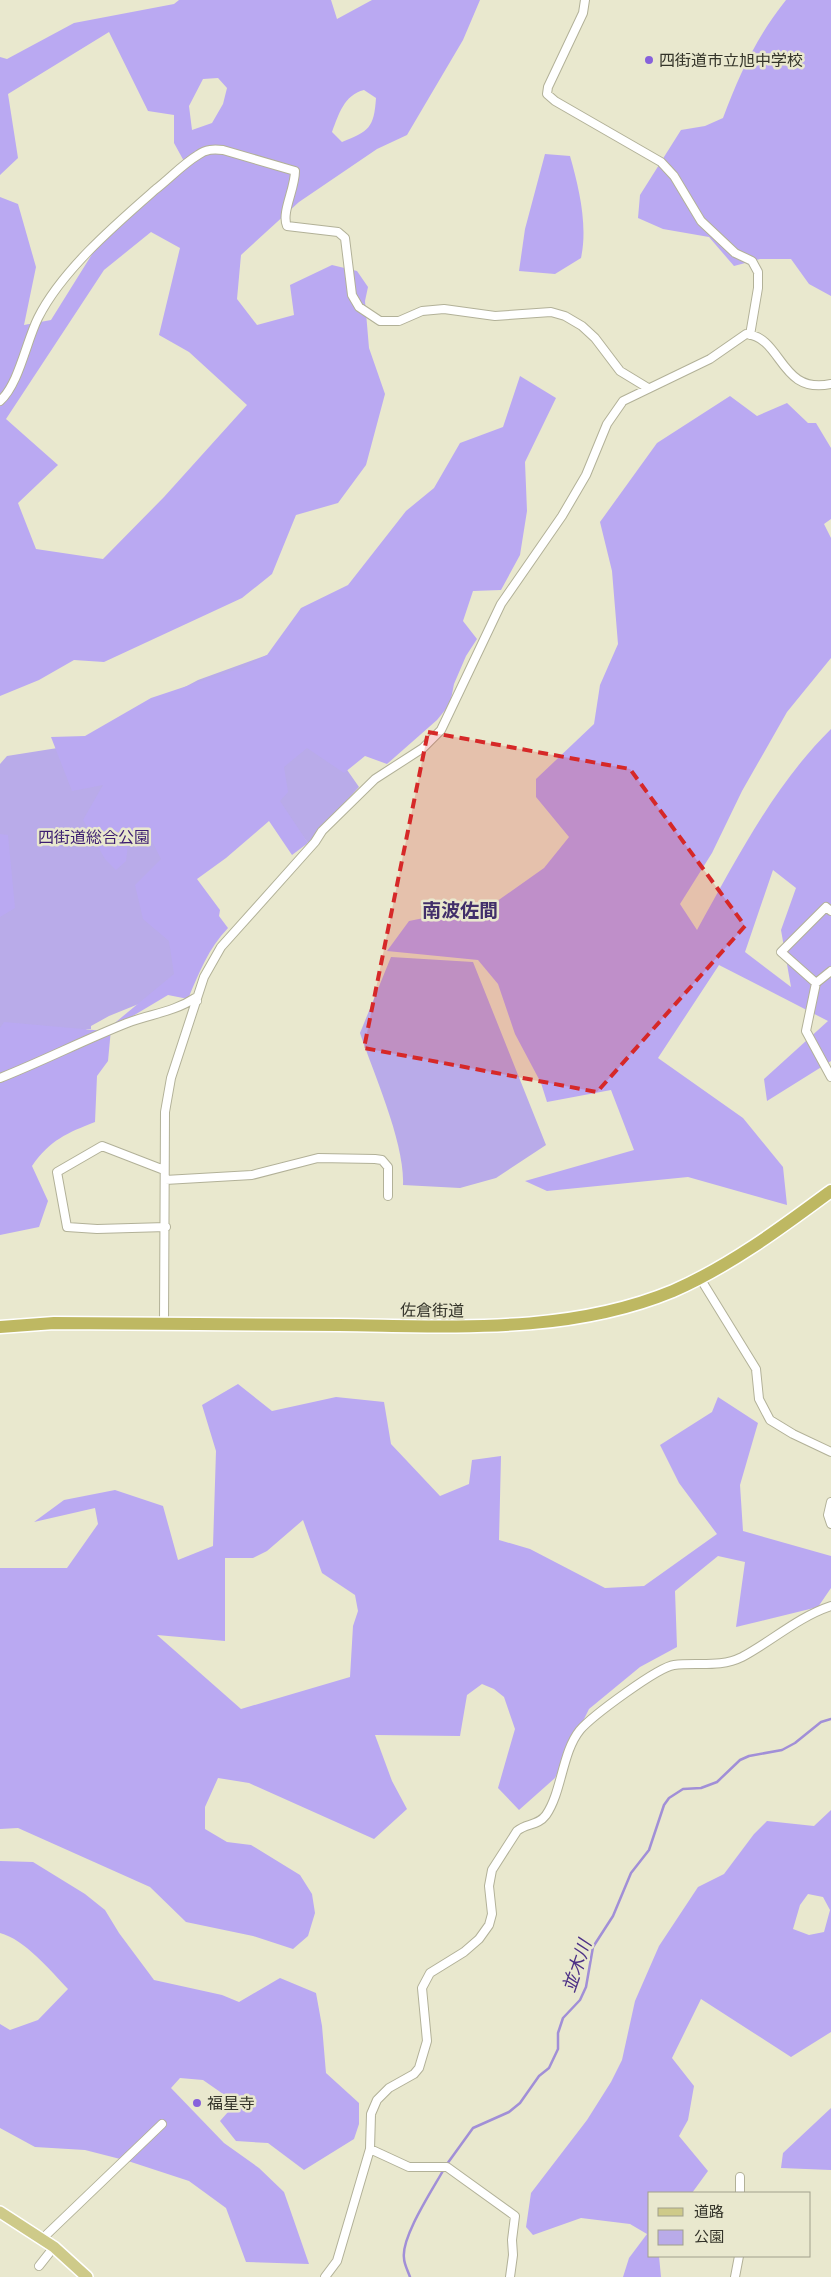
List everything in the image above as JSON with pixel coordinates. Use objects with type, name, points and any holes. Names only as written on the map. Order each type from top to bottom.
[{"type":"highway","name":"佐倉街道","points":[[0,1327],[54,1323],[472,1326],[557,1321],[626,1306],[671,1291],[700,1278],[766,1238],[831,1191]]},
{"type":"main road","points":[[0,2212],[54,2247],[88,2277]]},
{"type":"street","points":[[585,0],[583,13],[548,87],[547,94],[555,102],[660,162],[674,176],[702,220],[734,253],[752,261],[758,272],[758,288],[750,335]]},
{"type":"street","points":[[0,401],[9,389],[38,318],[56,289],[88,253],[138,206],[198,154],[211,149],[223,150],[295,171],[292,198],[284,214],[287,226],[338,232],[345,238],[352,295],[359,307],[380,321],[399,321],[422,310],[444,309],[496,316],[551,312],[565,316],[582,326],[595,338],[620,371],[648,388]]},
{"type":"street","points":[[164,1324],[166,1095],[204,977],[221,947],[314,842],[322,830],[374,780],[423,748],[441,730],[501,604],[562,516],[586,475],[607,424],[623,400],[710,359],[740,338],[750,335],[759,338],[797,380],[814,386],[831,384]]},
{"type":"street","points":[[816,983],[781,952],[826,907],[831,911]]},
{"type":"street","points":[[831,971],[816,983],[806,1032],[831,1077]]},
{"type":"street","points":[[0,1078],[127,1022],[181,1007],[195,998],[197,1001]]},
{"type":"street","points":[[164,1170],[102,1146],[57,1172],[67,1227],[97,1229],[166,1227]]},
{"type":"street","points":[[165,1180],[252,1175],[318,1158],[375,1159],[382,1160],[388,1167],[388,1196]]},
{"type":"street","points":[[700,1278],[756,1369],[759,1399],[770,1420],[793,1434],[831,1452]]},
{"type":"street","points":[[831,1502],[828,1515],[831,1524]]},
{"type":"street","points":[[325,2277],[337,2261],[370,2148],[371,2114],[377,2100],[389,2088],[414,2074],[419,2068],[427,2041],[422,1988],[430,1972],[464,1952],[479,1939],[489,1925],[492,1914],[489,1886],[492,1870],[517,1831],[534,1825],[547,1814],[580,1730],[620,1697],[672,1665],[713,1665],[740,1658],[816,1611],[831,1606]]},
{"type":"street","points":[[42,2239],[162,2124]]},
{"type":"street","points":[[370,2148],[409,2167],[444,2166],[515,2216],[512,2240],[514,2255],[510,2277]]},
{"type":"street","points":[[740,2177],[740,2192]]},
{"type":"street","points":[[39,2266],[54,2247]]},
{"type":"street","points":[[735,2277],[739,2257]]},
{"type":"highlighted area","points":[[428,732],[630,769],[745,926],[597,1092],[364,1048]]},
{"type":"green space","points":[[179,0],[331,0],[337,19],[372,0],[480,0],[463,40],[407,135],[377,149],[299,202],[241,255],[237,299],[257,325],[294,315],[290,285],[332,265],[357,271],[368,287],[365,301],[369,348],[385,394],[366,465],[338,503],[296,515],[272,574],[242,598],[104,662],[74,660],[39,680],[0,696],[0,197],[18,204],[36,267],[24,325],[51,320],[109,227],[185,163],[174,143],[174,115],[148,111],[109,32],[8,94],[18,158],[0,175],[0,57],[7,59],[74,23],[174,4]],"holes":[[[218,78],[227,88],[223,104],[212,123],[192,130],[189,106],[203,79]],[[364,90],[376,98],[374,116],[364,131],[342,142],[332,132],[343,106],[357,93]],[[151,232],[180,248],[159,335],[189,352],[247,405],[164,497],[103,559],[36,549],[18,503],[58,465],[6,419],[104,270]]]},
{"type":"green space","points":[[786,0],[831,0],[831,296],[809,284],[791,259],[760,259],[734,266],[709,237],[663,229],[638,218],[640,195],[681,130],[705,126],[723,118],[750,56],[766,28]]},
{"type":"green space","points":[[545,154],[570,156],[583,220],[584,233],[581,258],[555,274],[519,271],[525,229]]},
{"type":"green space","points":[[520,376],[556,398],[525,462],[527,511],[520,555],[501,590],[473,591],[463,621],[477,639],[466,656],[454,684],[450,704],[437,720],[387,764],[365,756],[344,773],[307,748],[284,767],[288,792],[280,801],[308,843],[292,855],[269,821],[226,858],[197,879],[220,910],[219,916],[228,928],[209,953],[188,999],[168,995],[111,1029],[108,1061],[97,1076],[95,1122],[60,1138],[32,1166],[48,1201],[39,1227],[0,1235],[0,1028],[4,1022],[105,1031],[174,974],[169,941],[143,919],[135,885],[161,859],[148,833],[129,836],[126,861],[116,870],[105,859],[83,820],[103,785],[72,791],[51,737],[85,736],[151,698],[244,667],[267,655],[301,608],[348,585],[406,511],[434,488],[460,443],[503,427]]},
{"type":"green space","points":[[730,396],[757,416],[787,403],[808,423],[816,423],[831,448],[831,519],[824,524],[831,538],[831,658],[787,712],[742,791],[712,853],[680,904],[697,930],[757,824],[792,774],[831,729],[831,1061],[767,1101],[764,1079],[828,1021],[719,965],[658,1058],[743,1118],[783,1167],[787,1205],[688,1177],[547,1191],[525,1181],[634,1150],[611,1090],[547,1102],[541,1083],[515,1034],[498,984],[478,960],[387,951],[409,921],[493,904],[544,868],[569,837],[536,797],[536,779],[594,724],[600,685],[618,644],[612,571],[600,522],[657,443]],"holes":[[[773,870],[796,888],[781,930],[791,987],[745,952]]]},
{"type":"green space","name":"四街道総合公園","points":[[267,655],[359,787],[308,843],[281,808],[179,877],[183,986],[109,1016],[91,1026],[91,1029],[87,1029],[0,1082],[0,764],[7,756],[127,737],[155,703],[198,680]]},
{"type":"green space","points":[[0,834],[8,835],[15,908],[0,917]]},
{"type":"green space","points":[[391,957],[473,962],[546,1145],[496,1178],[460,1188],[403,1185],[399,1149],[394,1130],[360,1033]]},
{"type":"green space","points":[[238,1384],[272,1411],[336,1397],[384,1402],[391,1444],[440,1496],[469,1484],[472,1460],[501,1456],[499,1540],[530,1549],[605,1588],[644,1586],[717,1534],[679,1483],[660,1445],[712,1412],[718,1397],[758,1423],[740,1485],[743,1531],[831,1556],[831,1588],[818,1607],[736,1627],[745,1562],[718,1556],[675,1591],[677,1647],[640,1667],[589,1709],[555,1778],[519,1810],[498,1788],[515,1729],[504,1697],[494,1689],[482,1684],[467,1695],[460,1736],[375,1735],[392,1781],[407,1809],[374,1839],[249,1783],[218,1778],[205,1807],[205,1829],[227,1842],[251,1845],[300,1875],[312,1894],[315,1913],[308,1936],[293,1949],[253,1936],[186,1922],[150,1887],[18,1828],[0,1829],[0,1568],[67,1568],[98,1524],[95,1508],[34,1522],[64,1500],[115,1490],[163,1506],[178,1560],[213,1546],[216,1451],[202,1405]],"holes":[[[303,1520],[322,1573],[355,1595],[358,1611],[353,1626],[350,1677],[241,1709],[157,1635],[225,1641],[225,1558],[253,1558],[267,1551]]]},
{"type":"green space","points":[[831,1810],[831,2032],[791,2057],[701,1999],[672,2058],[694,2086],[688,2120],[679,2136],[708,2171],[693,2192],[648,2192],[648,2257],[659,2257],[661,2277],[623,2277],[629,2258],[647,2234],[630,2224],[581,2218],[533,2235],[526,2227],[531,2193],[587,2120],[611,2082],[622,2060],[635,2001],[659,1946],[698,1887],[724,1874],[754,1834],[767,1821],[814,1826]],"holes":[[[808,1894],[823,1897],[830,1910],[824,1932],[809,1935],[793,1929],[800,1905]]]},
{"type":"green space","points":[[0,1861],[33,1862],[85,1894],[105,1910],[119,1933],[154,1980],[222,1995],[239,2002],[280,1978],[316,1993],[322,2026],[326,2073],[359,2103],[359,2124],[354,2139],[304,2170],[268,2143],[236,2141],[220,2121],[236,2103],[203,2080],[180,2078],[171,2088],[224,2143],[259,2168],[284,2192],[309,2264],[246,2262],[226,2208],[189,2181],[128,2161],[85,2150],[35,2147],[0,2128],[0,2024],[10,2030],[38,2020],[68,1989],[28,1949],[9,1936],[0,1933]]},
{"type":"green space","points":[[831,2108],[831,2170],[781,2168],[783,2153]]},
{"type":"waterway","name":"並木川","points":[[447,2164],[473,2128],[509,2112],[520,2103],[539,2076],[549,2068],[558,2049],[558,2033],[563,2018],[580,2000],[586,1987],[593,1947],[613,1916],[631,1873],[649,1850],[664,1805],[669,1798],[683,1789],[701,1788],[717,1782],[740,1760],[749,1756],[782,1750],[795,1743],[821,1722],[831,1719]]},
{"type":"waterway","name":"並木川","points":[[410,2277],[404,2258],[407,2238],[444,2169]]},
{"type":"place","name":"四街道市立旭中学校","points":[[649,60]]},
{"type":"place","name":"福星寺","points":[[197,2103]]},
{"type":"district","name":"南波佐間","points":[[460,910]]}]
